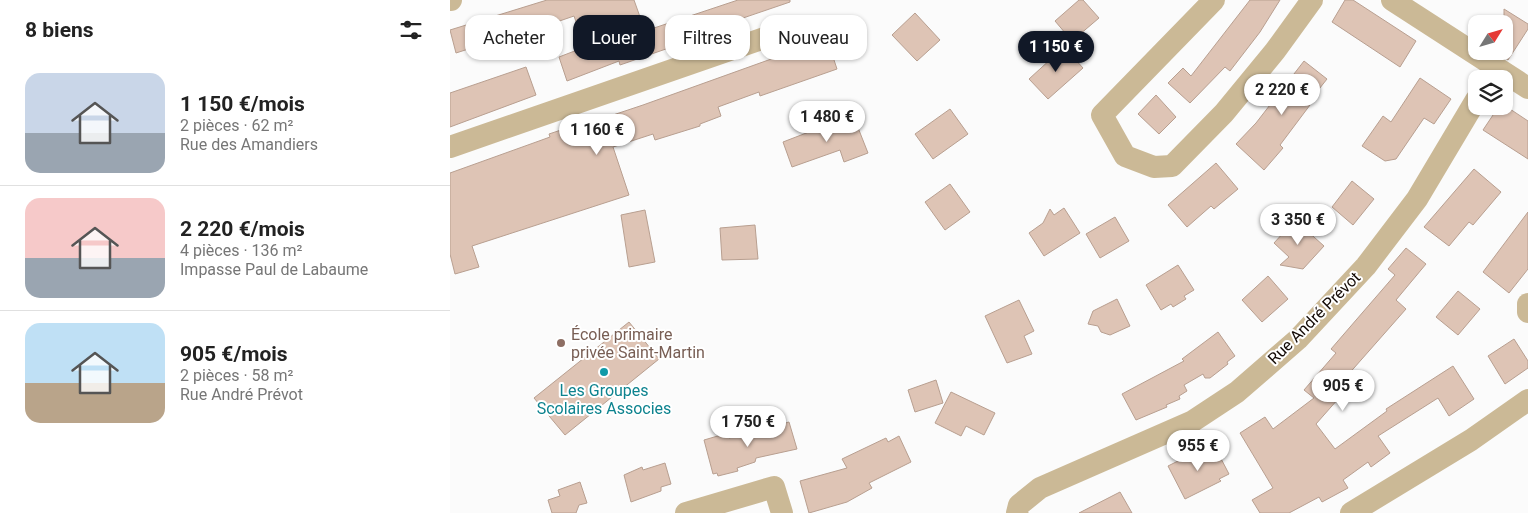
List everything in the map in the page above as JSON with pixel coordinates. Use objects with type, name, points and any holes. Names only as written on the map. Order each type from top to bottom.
[{"type":"street","points":[[1214,0],[1102,115],[1125,156],[1154,167],[1172,166],[1224,113],[1275,51],[1312,0]]},
{"type":"street","points":[[1392,0],[1489,70]]},
{"type":"street","points":[[450,147],[760,39]]},
{"type":"street","points":[[1513,82],[1528,88]]},
{"type":"street","name":"Rue André Prévot","points":[[1017,513],[1018,505],[1040,488],[1193,421],[1238,392],[1298,339],[1366,266],[1418,199],[1468,114]]},
{"type":"street","points":[[1528,304],[1528,312]]},
{"type":"street","points":[[1351,513],[1376,507],[1528,400]]},
{"type":"street","points":[[686,513],[774,487],[782,513]]},
{"type":"building","points":[[547,0],[634,0],[639,15],[573,15],[563,20],[563,15],[498,15]]},
{"type":"building","points":[[738,0],[790,0],[790,2],[750,16],[693,15]]},
{"type":"building","points":[[1079,0],[1083,0],[1099,18],[1072,41],[1055,21]]},
{"type":"building","points":[[1250,0],[1280,0],[1260,32],[1230,71],[1225,67],[1190,103],[1168,83],[1183,68],[1191,76]]},
{"type":"building","points":[[1345,0],[1353,0],[1416,41],[1400,67],[1332,22]]},
{"type":"building","points":[[1504,9],[1528,24],[1528,29],[1513,52],[1513,15],[1504,15]]},
{"type":"building","points":[[915,13],[940,40],[917,61],[892,35]]},
{"type":"building","points":[[665,24],[665,49],[655,53],[655,28]]},
{"type":"building","points":[[465,25],[465,50],[456,53],[450,30]]},
{"type":"building","points":[[1064,47],[1083,68],[1048,99],[1029,79]]},
{"type":"building","points":[[573,52],[573,60],[634,60],[620,65],[619,61],[567,81],[560,60],[563,60],[563,55]]},
{"type":"building","points":[[768,60],[834,60],[837,69],[760,96],[759,92],[718,107],[721,116],[700,124],[700,126],[655,140],[653,134],[613,147],[629,195],[472,246],[479,267],[455,274],[450,254],[450,173],[550,137],[549,134],[570,127],[571,129]]},
{"type":"building","points":[[1304,61],[1327,79],[1308,103],[1310,105],[1280,145],[1283,148],[1264,170],[1236,144],[1256,123]]},
{"type":"building","points":[[526,67],[536,95],[450,127],[450,93]]},
{"type":"building","points":[[1420,78],[1451,99],[1434,124],[1424,118],[1396,159],[1385,161],[1362,146],[1383,116],[1391,122]]},
{"type":"building","points":[[1156,95],[1176,117],[1159,134],[1138,114]]},
{"type":"building","points":[[950,109],[968,134],[933,159],[915,134]]},
{"type":"building","points":[[1513,111],[1528,121],[1528,159],[1483,130],[1493,115],[1513,115]]},
{"type":"building","points":[[853,115],[868,153],[844,162],[840,150],[792,167],[783,142]]},
{"type":"building","points":[[1216,163],[1238,189],[1214,209],[1211,206],[1187,227],[1168,205]]},
{"type":"building","points":[[1474,169],[1501,192],[1473,225],[1469,222],[1449,246],[1424,227]]},
{"type":"building","points":[[1352,181],[1374,199],[1353,225],[1332,207]]},
{"type":"building","points":[[950,184],[970,212],[945,230],[925,202]]},
{"type":"building","points":[[1064,208],[1080,233],[1044,256],[1029,233],[1043,223],[1050,209],[1054,215]]},
{"type":"building","points":[[645,210],[655,262],[629,267],[621,215]]},
{"type":"building","points":[[1528,212],[1528,269],[1509,293],[1483,272]]},
{"type":"building","points":[[1115,217],[1129,241],[1100,258],[1086,234]]},
{"type":"building","points":[[1295,220],[1324,246],[1303,269],[1280,265],[1289,257],[1274,243]]},
{"type":"building","points":[[755,225],[758,259],[722,260],[720,228]]},
{"type":"building","points":[[1406,248],[1426,264],[1396,300],[1406,309],[1339,385],[1346,390],[1316,424],[1335,449],[1387,411],[1386,409],[1453,366],[1474,399],[1449,416],[1438,398],[1378,436],[1390,453],[1371,467],[1368,462],[1343,480],[1348,488],[1322,502],[1319,497],[1289,513],[1260,513],[1252,500],[1273,488],[1240,433],[1265,417],[1273,429],[1314,398],[1304,390],[1336,353],[1331,349],[1395,275],[1388,269]]},
{"type":"building","points":[[1178,265],[1194,290],[1184,296],[1186,299],[1173,307],[1171,304],[1161,310],[1146,285]]},
{"type":"building","points":[[1268,276],[1288,299],[1262,322],[1242,300]]},
{"type":"building","points":[[1458,291],[1480,309],[1458,335],[1436,317]]},
{"type":"building","points":[[1117,299],[1130,326],[1110,335],[1101,332],[1098,326],[1088,324],[1093,311]]},
{"type":"building","points":[[1019,300],[1034,331],[1024,336],[1032,354],[1007,363],[985,316]]},
{"type":"building","name":"Les Groupes Scolaires Associes","points":[[629,322],[659,359],[565,435],[534,398]]},
{"type":"building","points":[[1218,332],[1235,356],[1227,362],[1228,364],[1210,378],[1205,378],[1203,374],[1184,385],[1187,391],[1179,396],[1180,399],[1166,405],[1167,407],[1136,420],[1122,394],[1184,361],[1182,359]]},
{"type":"building","points":[[1514,339],[1528,361],[1528,368],[1505,384],[1488,356]]},
{"type":"building","points":[[936,380],[943,403],[915,412],[908,390]]},
{"type":"building","points":[[951,392],[995,413],[984,435],[966,426],[961,436],[935,423]]},
{"type":"building","points":[[789,422],[797,449],[756,458],[755,462],[737,468],[738,471],[718,476],[717,473],[713,474],[704,440],[728,433],[729,438]]},
{"type":"building","points":[[899,436],[911,462],[869,483],[872,488],[847,502],[809,513],[800,481],[847,468],[842,459],[886,438],[888,442]]},
{"type":"building","points":[[1204,448],[1208,456],[1217,451],[1229,474],[1219,479],[1221,481],[1185,499],[1168,466]]},
{"type":"building","points":[[665,463],[671,484],[661,487],[661,491],[631,502],[624,475],[642,467],[643,470]]},
{"type":"building","points":[[580,482],[587,503],[579,505],[576,513],[552,513],[548,500],[560,496],[558,490]]},
{"type":"building","points":[[1120,492],[1132,513],[1079,513]]},
{"type":"place","name":"École primaire privée Saint-Martin","points":[[561,343]]},
{"type":"place","name":"Les Groupes Scolaires Associes","points":[[604,372]]}]
